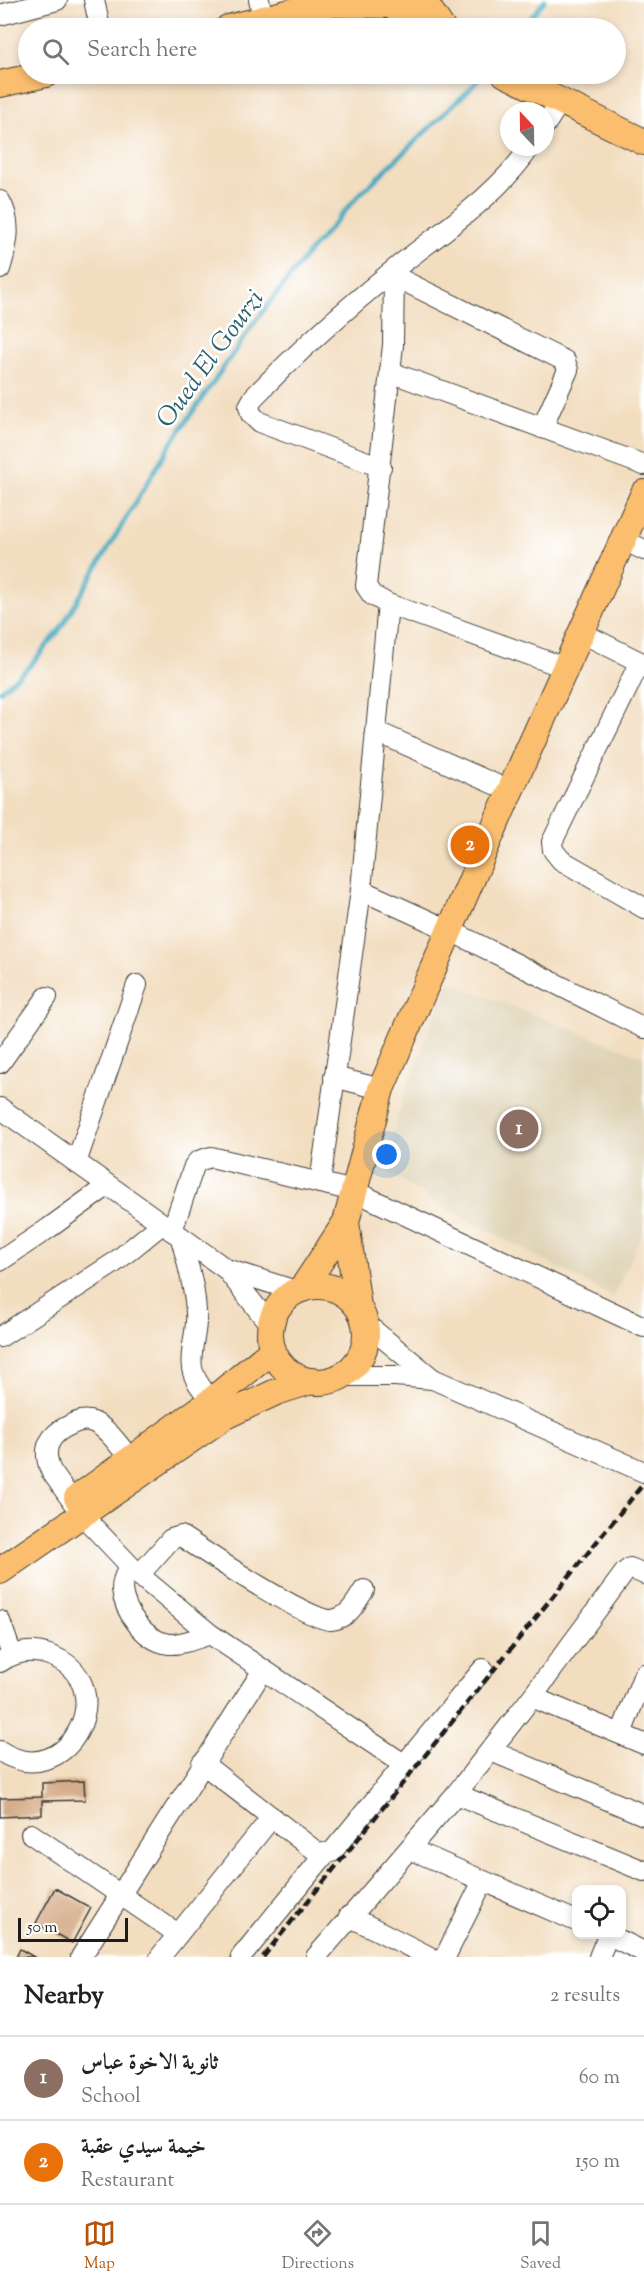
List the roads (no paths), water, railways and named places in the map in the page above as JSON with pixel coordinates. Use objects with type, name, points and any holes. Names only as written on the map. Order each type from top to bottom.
[{"type":"main road","points":[[423,0],[435,18]]},
{"type":"main road","points":[[246,18],[261,10],[333,2],[398,4],[410,18]]},
{"type":"main road","points":[[0,84],[18,80]]},
{"type":"main road","points":[[527,84],[644,142]]},
{"type":"main road","points":[[299,1290],[346,1222],[381,1089],[510,791],[582,633],[634,545],[644,493]]},
{"type":"main road","points":[[0,1553],[225,1416],[276,1392],[341,1376],[357,1363],[365,1345],[346,1222]]},
{"type":"main road","points":[[311,1382],[295,1376],[282,1365],[272,1338],[276,1312],[284,1300],[299,1290],[314,1286],[339,1290],[349,1297],[362,1315]]},
{"type":"main road","points":[[0,1571],[77,1508],[130,1458],[211,1401],[272,1338]]},
{"type":"street","points":[[0,15],[57,0]]},
{"type":"street","points":[[94,0],[98,18]]},
{"type":"street","points":[[554,110],[561,100]]},
{"type":"street","points":[[381,466],[259,422],[251,414],[249,406],[254,397],[303,347],[392,275],[506,177],[523,156]]},
{"type":"street","points":[[0,201],[8,222],[8,244],[0,269]]},
{"type":"street","points":[[392,275],[393,345],[366,586],[372,595],[388,604],[566,668]]},
{"type":"street","points":[[392,275],[565,361],[568,370],[542,428]]},
{"type":"street","points":[[390,372],[644,465]]},
{"type":"street","points":[[320,1183],[361,890],[388,604]]},
{"type":"street","points":[[582,633],[642,663],[552,842],[553,850],[561,860],[644,908]]},
{"type":"street","points":[[375,731],[510,791]]},
{"type":"street","points":[[361,890],[449,930],[644,1028]]},
{"type":"street","points":[[76,1163],[137,985]]},
{"type":"street","points":[[0,1063],[46,997]]},
{"type":"street","points":[[334,1077],[381,1089]]},
{"type":"street","points":[[3,1115],[76,1163],[226,1269],[299,1290]]},
{"type":"street","points":[[211,1401],[196,1380],[192,1370],[191,1358],[196,1314],[172,1231],[195,1166],[204,1158],[211,1157],[354,1191],[644,1327]]},
{"type":"street","points":[[0,1261],[107,1186]]},
{"type":"street","points":[[0,1337],[114,1263],[172,1231]]},
{"type":"street","points":[[226,1269],[272,1338]]},
{"type":"street","points":[[362,1315],[433,1379],[644,1472]]},
{"type":"street","points":[[341,1376],[433,1379]]},
{"type":"street","points":[[130,1458],[94,1422],[79,1420],[56,1431],[48,1444],[48,1462],[51,1471],[77,1508],[134,1571],[210,1634],[405,1765]]},
{"type":"street","points":[[210,1634],[170,1644],[144,1632],[135,1623],[124,1599],[123,1580],[171,1539],[181,1536],[276,1596],[323,1620],[334,1620],[349,1614],[364,1590]]},
{"type":"street","points":[[316,1957],[491,1751],[625,1572],[630,1568],[644,1574]]},
{"type":"street","points":[[0,1621],[6,1659],[35,1652],[57,1658],[66,1664],[80,1682],[86,1704],[82,1726],[70,1745],[51,1757],[28,1761],[17,1759],[0,1751]]},
{"type":"street","points":[[202,1763],[319,1854],[332,1852],[483,1669]]},
{"type":"street","points":[[86,1955],[119,1896],[263,1670]]},
{"type":"street","points":[[621,1734],[644,1674]]},
{"type":"street","points":[[532,1697],[644,1744]]},
{"type":"street","points":[[491,1751],[644,1815]]},
{"type":"street","points":[[456,1794],[644,1870]]},
{"type":"street","points":[[160,1957],[272,1817]]},
{"type":"street","points":[[31,1834],[178,1934]]},
{"type":"street","points":[[410,1849],[572,1919]]},
{"type":"street","points":[[241,1957],[325,1854]]},
{"type":"street","points":[[446,1957],[483,1881]]},
{"type":"street","points":[[349,1916],[430,1957]]},
{"type":"street","points":[[598,1957],[606,1939]]},
{"type":"street","points":[[616,1939],[644,1952]]},
{"type":"waterway","name":"Oued El Gourzi","points":[[530,18],[545,0]]},
{"type":"waterway","name":"Oued El Gourzi","points":[[0,691],[29,667],[59,631],[168,448],[252,326],[305,257],[358,196],[474,84]]},
{"type":"railway","points":[[263,1957],[644,1483]]},
{"type":"place","name":"خيمة سيدي عقبة","points":[[470,845]]},
{"type":"place","name":"ثانوية الاخوة عباس","points":[[519,1129]]}]
